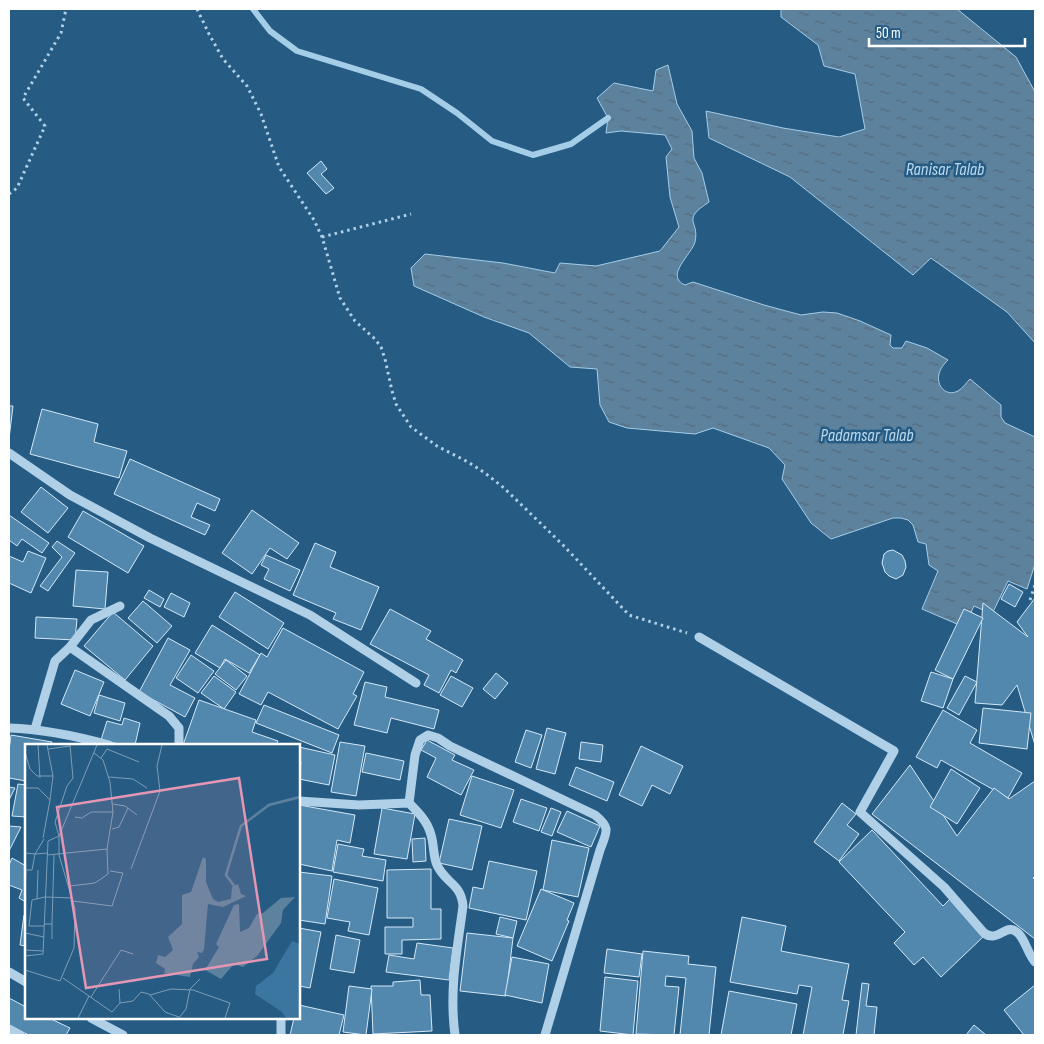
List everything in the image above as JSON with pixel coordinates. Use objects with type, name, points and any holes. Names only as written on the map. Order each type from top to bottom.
[{"type":"street","points":[[9,454],[86,504],[150,538],[310,615],[416,683]]},
{"type":"street","points":[[35,729],[55,661],[70,647],[91,620],[120,606]]},
{"type":"street","points":[[699,637],[894,751],[860,812],[944,887],[984,933],[989,937],[993,937],[1007,930],[1014,930],[1035,962]]},
{"type":"street","points":[[70,647],[169,716],[179,728],[179,744]]},
{"type":"street","points":[[9,728],[35,729],[79,741],[102,744]]},
{"type":"street","points":[[409,803],[415,755],[420,740],[428,735],[438,738],[450,746],[595,815],[606,824],[607,830],[545,1035]]},
{"type":"street","points":[[300,801],[358,805],[409,803],[421,815],[431,833],[436,864],[446,878],[459,890],[462,897],[463,906],[454,966],[452,1010],[455,1035]]},
{"type":"street","points":[[9,972],[25,981]]},
{"type":"street","points":[[93,1019],[123,1035]]},
{"type":"street","points":[[281,1019],[281,1035]]},
{"type":"street","points":[[9,1030],[20,1035]]},
{"type":"path","points":[[9,194],[17,188],[45,126],[23,98],[61,33],[66,9]]},
{"type":"path","points":[[198,9],[223,59],[247,86],[261,114],[279,167],[289,184],[308,208],[322,237],[340,298],[355,320],[381,347],[396,404],[411,427],[437,446],[486,473],[504,488],[563,545],[629,615],[699,637]]},
{"type":"path","points":[[322,237],[411,214]]},
{"type":"path","points":[[1030,600],[1035,585]]},
{"type":"water","name":"Ranisar Talab","points":[[781,9],[957,9],[1016,57],[1035,92],[1035,343],[1007,312],[931,258],[913,275],[790,177],[709,138],[706,111],[783,128],[839,137],[865,129],[855,74],[824,66],[818,45],[781,17]]},
{"type":"water","name":"Padamsar Talab","points":[[668,65],[677,104],[692,131],[694,158],[702,173],[709,202],[700,208],[693,217],[696,235],[695,242],[678,271],[679,281],[685,285],[693,282],[801,315],[823,312],[837,313],[891,335],[890,345],[893,348],[902,348],[906,341],[927,348],[948,360],[940,370],[938,378],[943,389],[950,393],[958,391],[970,379],[1001,405],[1001,417],[1005,423],[1035,437],[1035,564],[1027,589],[1008,581],[992,614],[974,606],[964,627],[922,609],[938,571],[929,565],[926,544],[918,542],[913,525],[908,520],[893,518],[831,539],[811,523],[782,479],[785,465],[769,448],[713,428],[695,434],[627,428],[609,422],[600,405],[597,369],[570,367],[529,333],[484,317],[414,286],[411,268],[425,254],[503,263],[555,273],[560,263],[596,266],[660,251],[679,227],[670,197],[666,157],[672,149],[665,135],[621,131],[606,133],[608,118],[597,98],[614,83],[653,91],[656,70]]},
{"type":"building","points":[[321,161],[327,169],[321,174],[334,188],[326,194],[307,173]]},
{"type":"building","points":[[9,406],[13,406],[9,439]]},
{"type":"building","points":[[42,409],[98,424],[94,442],[127,451],[119,478],[30,454]]},
{"type":"building","points":[[130,459],[220,499],[215,511],[197,503],[191,517],[210,525],[205,535],[114,494]]},
{"type":"building","points":[[41,487],[68,508],[48,533],[21,512]]},
{"type":"building","points":[[252,510],[299,543],[287,559],[270,548],[252,574],[222,553]]},
{"type":"building","points":[[83,511],[144,546],[128,573],[68,537]]},
{"type":"building","points":[[9,515],[49,543],[42,553],[22,539],[17,546],[9,540]]},
{"type":"building","points":[[57,541],[75,553],[48,591],[40,586],[62,557],[52,547]]},
{"type":"building","points":[[315,543],[336,552],[330,567],[379,587],[361,630],[333,619],[336,613],[293,595]]},
{"type":"building","points":[[893,550],[902,555],[906,567],[903,575],[896,579],[885,572],[882,563],[884,554]]},
{"type":"building","points":[[28,551],[46,558],[31,593],[9,583],[9,556],[23,562]]},
{"type":"building","points":[[266,555],[300,570],[290,591],[264,579],[269,569],[261,565]]},
{"type":"building","points":[[76,570],[108,572],[105,609],[73,606]]},
{"type":"building","points":[[1009,584],[1023,592],[1015,607],[1001,599]]},
{"type":"building","points":[[149,590],[164,599],[160,607],[144,598]]},
{"type":"building","points":[[235,592],[284,623],[268,649],[219,617]]},
{"type":"building","points":[[171,593],[190,603],[184,617],[164,607]]},
{"type":"building","points":[[1035,598],[1035,745],[1017,685],[1002,705],[975,703],[983,603],[1028,637],[1017,622]]},
{"type":"building","points":[[143,601],[172,626],[157,643],[128,618]]},
{"type":"building","points":[[390,609],[431,631],[426,639],[463,660],[456,673],[451,670],[439,693],[424,685],[429,675],[370,644]]},
{"type":"building","points":[[964,609],[983,618],[953,679],[935,670]]},
{"type":"building","points":[[113,612],[153,646],[125,680],[84,646]]},
{"type":"building","points":[[36,617],[77,619],[75,640],[35,638]]},
{"type":"building","points":[[212,625],[260,655],[249,673],[225,659],[220,668],[195,653]]},
{"type":"building","points":[[283,628],[364,672],[353,694],[357,696],[338,729],[268,692],[261,705],[239,694],[261,653],[267,657]]},
{"type":"building","points":[[168,638],[190,650],[170,685],[195,698],[185,717],[139,692]]},
{"type":"building","points":[[191,655],[214,671],[198,693],[176,678]]},
{"type":"building","points":[[226,660],[247,676],[236,690],[215,674]]},
{"type":"building","points":[[75,670],[104,682],[90,716],[61,704]]},
{"type":"building","points":[[931,672],[953,679],[943,708],[921,701]]},
{"type":"building","points":[[496,673],[508,683],[495,699],[483,689]]},
{"type":"building","points":[[214,676],[236,692],[224,709],[201,693]]},
{"type":"building","points":[[451,676],[473,688],[462,707],[440,695]]},
{"type":"building","points":[[965,676],[977,682],[959,715],[947,708]]},
{"type":"building","points":[[365,682],[387,687],[385,697],[439,710],[434,729],[391,718],[387,733],[354,725]]},
{"type":"building","points":[[99,695],[125,703],[120,721],[94,713]]},
{"type":"building","points":[[199,700],[256,720],[252,732],[278,741],[276,744],[183,744]]},
{"type":"building","points":[[264,705],[339,735],[332,753],[256,723]]},
{"type":"building","points":[[983,708],[1031,713],[1027,749],[979,743]]},
{"type":"building","points":[[943,710],[977,730],[970,743],[1022,773],[1008,798],[941,760],[937,768],[916,757]]},
{"type":"building","points":[[124,718],[140,723],[135,744],[119,744],[101,740],[107,721],[122,725]]},
{"type":"building","points":[[547,728],[566,733],[555,774],[536,769]]},
{"type":"building","points":[[526,730],[542,735],[531,768],[515,762]]},
{"type":"building","points":[[11,735],[52,742],[51,744],[25,744],[25,781],[9,778]]},
{"type":"building","points":[[427,740],[455,755],[452,760],[474,770],[461,795],[427,777],[436,758],[421,750]]},
{"type":"building","points":[[340,742],[365,746],[356,796],[331,792]]},
{"type":"building","points":[[581,742],[603,745],[601,762],[579,759]]},
{"type":"building","points":[[641,746],[683,766],[670,794],[652,785],[642,806],[619,795]]},
{"type":"building","points":[[300,747],[335,755],[329,785],[300,779]]},
{"type":"building","points":[[366,753],[404,761],[400,780],[362,772]]},
{"type":"building","points":[[910,765],[957,836],[994,788],[1009,799],[1035,781],[1035,876],[1033,878],[1035,880],[1035,939],[872,814]]},
{"type":"building","points":[[576,767],[614,782],[607,801],[569,785]]},
{"type":"building","points":[[951,769],[980,788],[957,824],[930,807]]},
{"type":"building","points":[[472,776],[514,790],[501,828],[460,815]]},
{"type":"building","points":[[18,784],[25,785],[25,817],[12,816]]},
{"type":"building","points":[[9,787],[15,788],[9,800]]},
{"type":"building","points":[[521,799],[547,808],[539,831],[513,822]]},
{"type":"building","points":[[842,803],[856,814],[847,825],[859,834],[839,861],[814,842]]},
{"type":"building","points":[[300,805],[355,815],[350,843],[337,840],[332,871],[300,864]]},
{"type":"building","points":[[382,808],[415,814],[407,859],[374,854]]},
{"type":"building","points":[[551,808],[561,812],[552,836],[541,832]]},
{"type":"building","points":[[567,811],[600,826],[591,847],[557,832]]},
{"type":"building","points":[[449,819],[482,826],[472,870],[439,863]]},
{"type":"building","points":[[9,826],[21,827],[9,851]]},
{"type":"building","points":[[872,830],[943,906],[950,899],[984,936],[941,977],[923,957],[914,965],[894,943],[905,932],[839,862]]},
{"type":"building","points":[[425,838],[426,861],[413,862],[412,839]]},
{"type":"building","points":[[552,840],[589,848],[578,897],[543,890]]},
{"type":"building","points":[[338,844],[364,849],[362,856],[386,860],[383,881],[333,872]]},
{"type":"building","points":[[12,858],[25,865],[25,901],[19,898],[22,890],[9,885],[9,865]]},
{"type":"building","points":[[489,861],[537,871],[526,920],[469,908],[473,887],[483,889]]},
{"type":"building","points":[[431,869],[431,909],[441,909],[441,939],[402,940],[402,954],[385,954],[385,927],[413,927],[413,918],[387,918],[387,870]]},
{"type":"building","points":[[300,872],[332,876],[325,924],[300,920]]},
{"type":"building","points":[[334,879],[378,888],[369,935],[348,931],[350,922],[327,918]]},
{"type":"building","points":[[541,889],[574,903],[567,920],[569,921],[552,961],[517,946]]},
{"type":"building","points":[[24,915],[25,915],[25,946],[20,945]]},
{"type":"building","points":[[500,917],[517,921],[513,938],[496,934]]},
{"type":"building","points":[[742,917],[786,926],[781,951],[849,964],[842,1000],[849,1001],[843,1035],[803,1035],[812,987],[799,985],[797,994],[730,982]]},
{"type":"building","points":[[300,928],[321,932],[310,988],[300,986]]},
{"type":"building","points":[[467,933],[513,938],[506,996],[460,991]]},
{"type":"building","points":[[336,935],[360,940],[354,973],[330,969]]},
{"type":"building","points":[[417,943],[453,948],[449,980],[386,972],[389,955],[414,959]]},
{"type":"building","points":[[607,949],[642,954],[639,977],[604,973]]},
{"type":"building","points":[[643,951],[689,956],[688,964],[716,967],[709,1035],[680,1035],[686,978],[666,976],[665,986],[679,987],[674,1035],[636,1034]]},
{"type":"building","points":[[512,957],[549,964],[542,1003],[505,995]]},
{"type":"building","points":[[605,977],[638,981],[633,1035],[600,1031]]},
{"type":"building","points":[[420,980],[421,995],[430,995],[432,1031],[373,1034],[371,986],[393,986],[393,982]]},
{"type":"building","points":[[862,983],[869,984],[866,1006],[877,1007],[874,1035],[856,1035]]},
{"type":"building","points":[[1035,985],[1035,1035],[1024,1035],[1004,1010]]},
{"type":"building","points":[[349,986],[372,989],[366,1035],[343,1032]]},
{"type":"building","points":[[729,991],[797,1004],[791,1035],[721,1035]]},
{"type":"building","points":[[9,998],[25,1006],[25,1019],[51,1019],[70,1028],[66,1035],[29,1035],[9,1026]]},
{"type":"building","points":[[300,1005],[344,1015],[339,1035],[290,1035],[294,1019],[300,1019]]},
{"type":"building","points":[[974,1025],[986,1035],[966,1035]]},
{"type":"waterway","points":[[253,9],[270,31],[297,51],[421,89],[457,113],[492,141],[533,155],[571,144],[608,118]]}]
